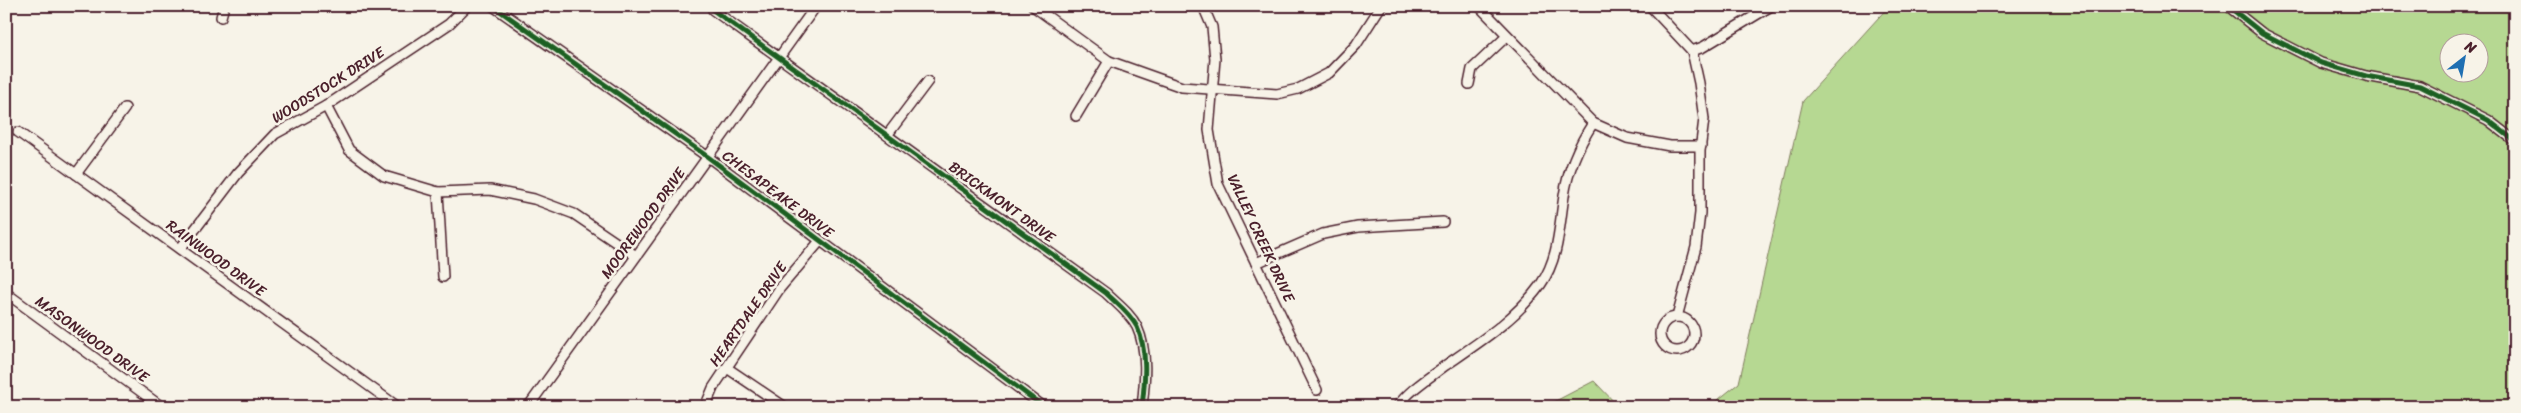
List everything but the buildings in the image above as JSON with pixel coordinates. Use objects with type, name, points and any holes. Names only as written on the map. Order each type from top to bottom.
[{"type":"street","points":[[221,17],[224,6]]},
{"type":"street","name":"WOODSTOCK DRIVE","points":[[180,249],[238,173],[275,134],[326,106],[450,24],[467,6]]},
{"type":"street","name":"CHESAPEAKE DRIVE","points":[[493,6],[708,157],[1044,407]]},
{"type":"street","name":"MOOREWOOD DRIVE","points":[[528,407],[816,6]]},
{"type":"street","points":[[1033,6],[1108,61],[1182,87],[1277,94],[1298,89],[1328,73],[1356,45],[1381,6]]},
{"type":"street","name":"VALLEY CREEK DRIVE","points":[[1203,6],[1212,35],[1215,59],[1209,130],[1218,184],[1317,390]]},
{"type":"street","points":[[1479,6],[1593,123],[1627,138],[1670,146],[1701,146]]},
{"type":"street","points":[[1650,6],[1692,52],[1700,83],[1704,119],[1701,146],[1700,213],[1696,248],[1677,317]]},
{"type":"street","points":[[1692,52],[1772,6]]},
{"type":"street","points":[[2228,6],[2262,33],[2321,63],[2366,76],[2420,86],[2488,120],[2515,141]]},
{"type":"street","name":"BRICKMONT DRIVE","points":[[712,10],[888,134],[1106,292],[1125,311],[1136,326],[1144,348],[1145,381],[1142,407]]},
{"type":"street","points":[[1469,84],[1472,69],[1507,36]]},
{"type":"street","points":[[1076,116],[1108,61]]},
{"type":"street","points":[[888,134],[928,81]]},
{"type":"street","points":[[326,106],[349,150],[384,176],[438,192],[490,190],[534,199],[574,214],[636,256]]},
{"type":"street","points":[[76,174],[125,108]]},
{"type":"street","points":[[1397,407],[1402,400],[1432,375],[1491,334],[1522,309],[1542,282],[1554,255],[1570,167],[1581,142],[1593,123]]},
{"type":"street","name":"RAINWOOD DRIVE","points":[[18,132],[398,407]]},
{"type":"street","points":[[438,192],[443,277]]},
{"type":"street","points":[[1256,263],[1323,234],[1358,226],[1443,222]]},
{"type":"street","name":"HEARTDALE DRIVE","points":[[705,407],[714,388],[780,288],[820,241]]},
{"type":"street","name":"MASONWOOD DRIVE","points":[[6,293],[162,407]]},
{"type":"street","points":[[727,368],[786,407]]},
{"type":"green space","points":[[1889,6],[2515,6],[2515,407],[1709,407],[1739,383],[1803,101]]},
{"type":"green space","points":[[1594,381],[1619,407],[1544,407]]},
{"type":"cycle path","points":[[493,6],[708,157],[1044,407]]},
{"type":"cycle path","points":[[2228,6],[2262,33],[2321,63],[2366,76],[2420,86],[2488,120],[2515,141]]},
{"type":"cycle path","points":[[713,10],[1106,293],[1123,308],[1137,327],[1143,346],[1145,366],[1142,407]]}]
